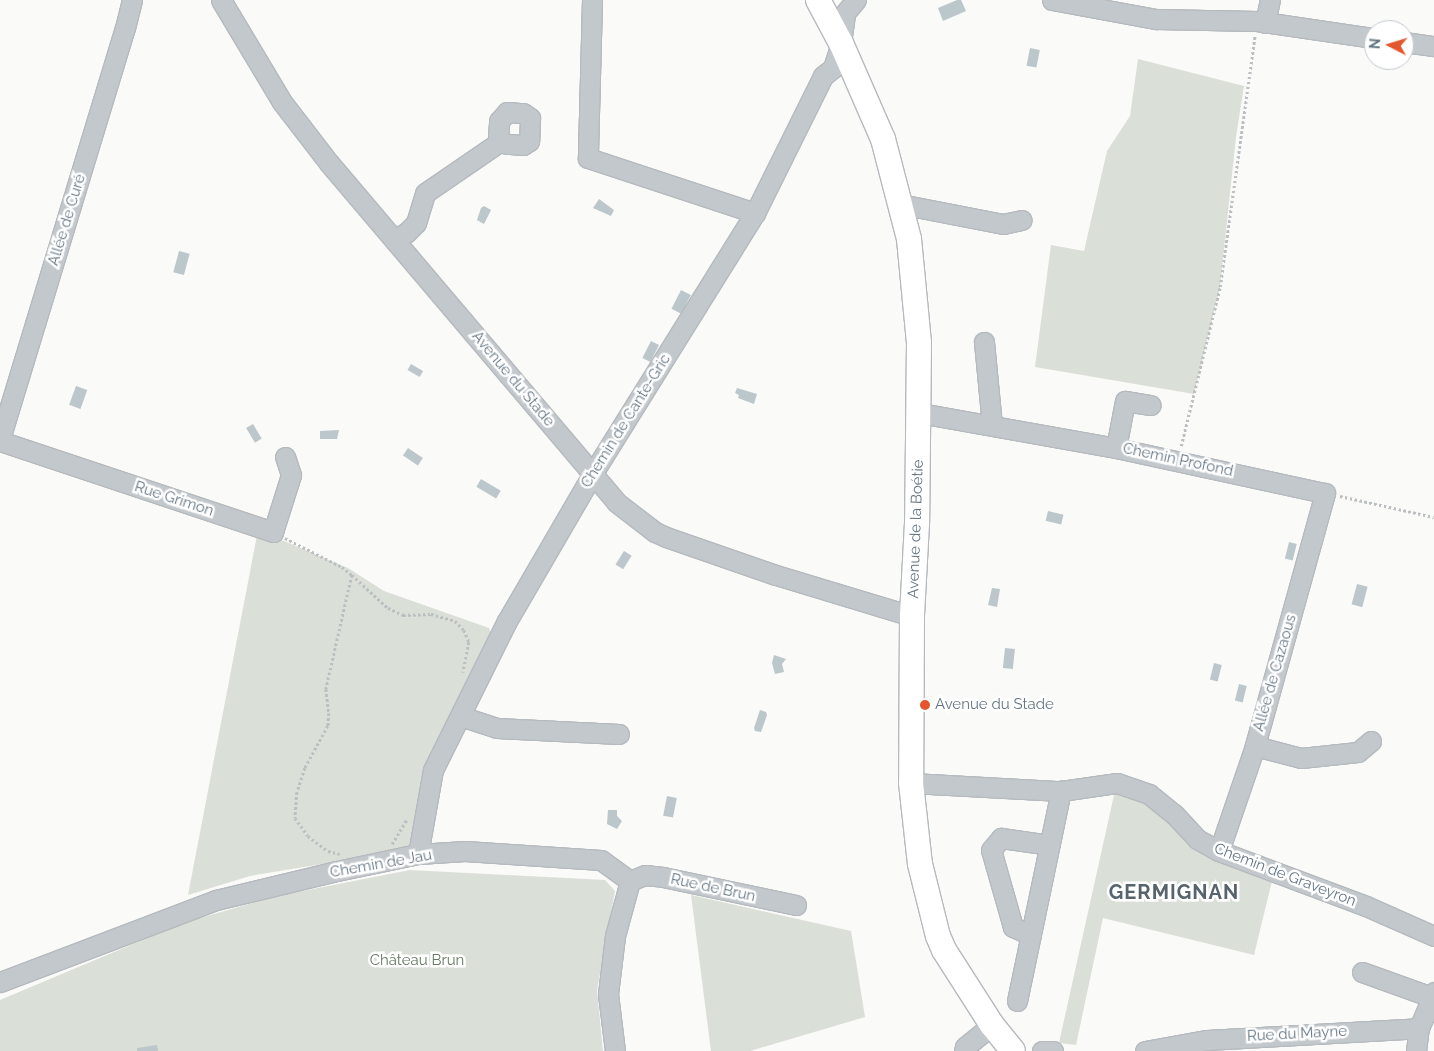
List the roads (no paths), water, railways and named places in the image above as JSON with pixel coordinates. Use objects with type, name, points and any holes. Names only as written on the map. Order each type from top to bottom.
[{"type":"main road","name":"Avenue de la Boétie","points":[[818,0],[841,43],[883,138],[909,239],[919,343],[920,414],[912,616],[912,783],[920,864],[938,936],[992,1024],[1013,1051]]},
{"type":"street","name":"Allée de Curé","points":[[0,440],[132,0]]},
{"type":"street","name":"Avenue du Stade","points":[[221,0],[282,102],[329,164],[616,502],[655,532],[666,537],[776,575],[912,616]]},
{"type":"street","points":[[592,0],[588,158],[755,213]]},
{"type":"street","name":"Chemin de Cante-Gric","points":[[418,854],[433,770],[508,621],[592,473],[755,213],[824,76],[833,68],[841,43],[845,13],[856,0]]},
{"type":"street","points":[[1052,0],[1156,19],[1261,22],[1364,37]]},
{"type":"street","points":[[1261,22],[1270,0]]},
{"type":"street","points":[[1414,43],[1434,46]]},
{"type":"street","points":[[394,239],[406,233],[416,223],[426,193],[501,141]]},
{"type":"street","points":[[900,204],[1003,224],[1022,220]]},
{"type":"street","points":[[984,342],[992,425]]},
{"type":"street","points":[[1116,448],[1124,401],[1152,405]]},
{"type":"street","name":"Chemin Profond","points":[[920,414],[1116,448],[1177,462],[1230,471],[1325,493]]},
{"type":"street","name":"Rue Grimon","points":[[0,440],[273,532],[291,475],[285,457]]},
{"type":"street","name":"Allée de Cazaous","points":[[1219,851],[1255,746],[1325,493]]},
{"type":"street","points":[[460,716],[497,728],[619,734]]},
{"type":"street","points":[[1255,746],[1301,758],[1358,752],[1371,741]]},
{"type":"street","name":"Chemin de Graveyron","points":[[912,783],[1061,791],[1117,783],[1149,794],[1174,814],[1197,839],[1219,851],[1366,906],[1434,936]]},
{"type":"street","points":[[1017,1001],[1061,791]]},
{"type":"street","points":[[1031,935],[1013,927],[991,850],[1001,838],[1050,845]]},
{"type":"street","name":"Chemin de Jau","points":[[0,982],[216,900],[418,854],[465,851],[601,860],[630,881]]},
{"type":"street","name":"Rue de Brun","points":[[630,881],[645,875],[663,877],[796,905]]},
{"type":"street","points":[[615,1051],[608,994],[615,936],[630,881]]},
{"type":"street","points":[[1362,972],[1429,1009],[1416,1051]]},
{"type":"street","name":"Rue du Mayne","points":[[1145,1051],[1207,1040],[1264,1043],[1429,1009]]},
{"type":"street","points":[[964,1051],[965,1047],[992,1024]]},
{"type":"street","points":[[1042,1051],[1053,1051]]},
{"type":"place","name":"Avenue du Stade","points":[[925,705]]},
{"type":"district","name":"GERMIGNAN","points":[[1174,892]]},
{"type":"park label","name":"Château Brun","points":[[417,961]]}]
